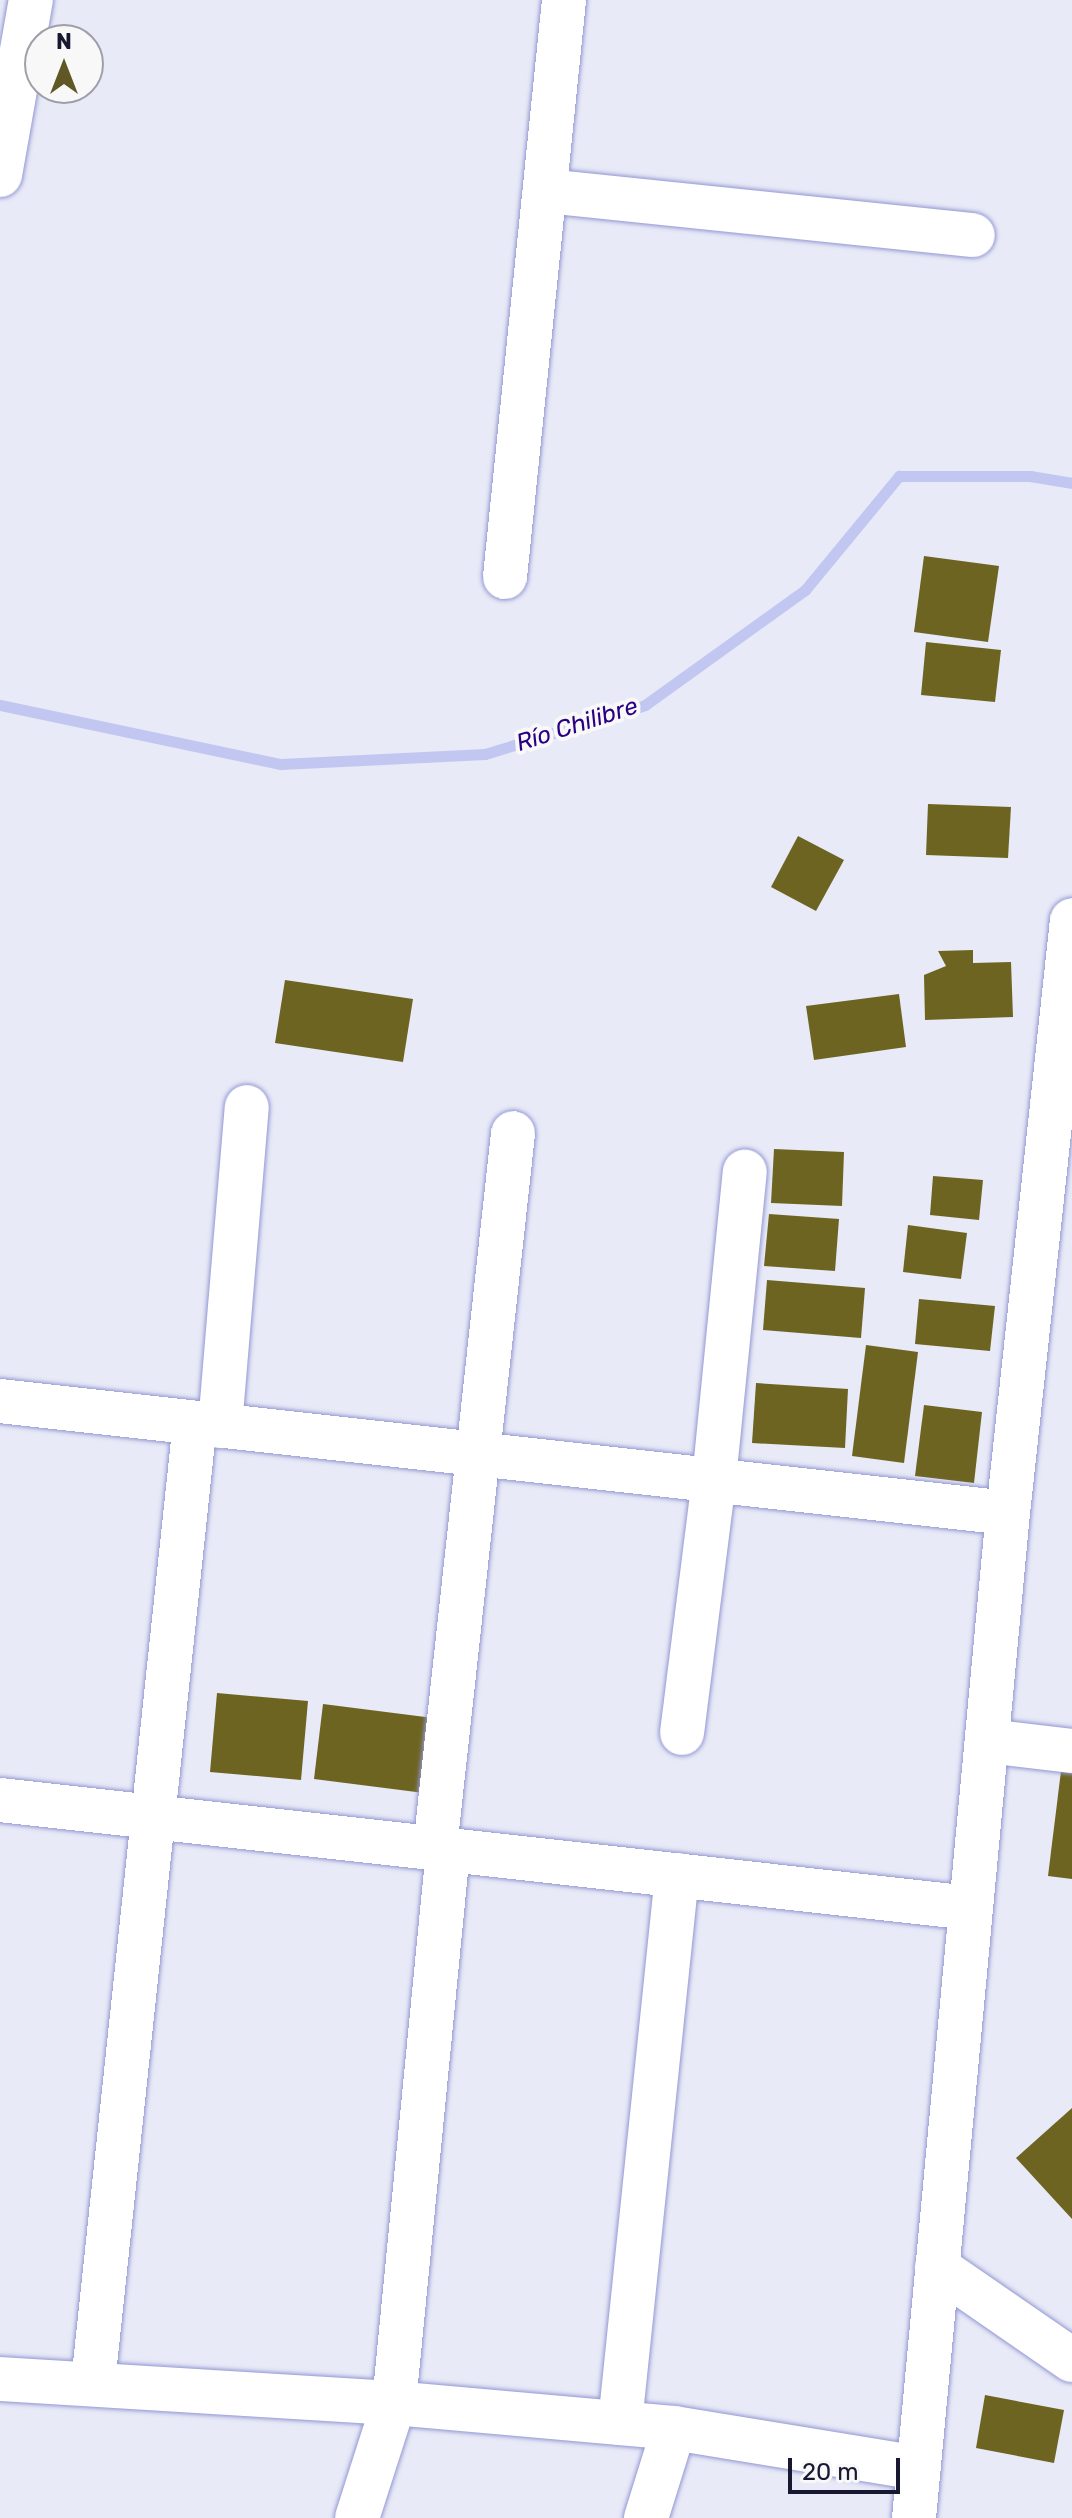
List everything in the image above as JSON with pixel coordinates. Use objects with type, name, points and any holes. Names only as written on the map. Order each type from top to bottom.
[{"type":"street","points":[[0,175],[31,0]]},
{"type":"street","points":[[505,577],[564,0]]},
{"type":"street","points":[[545,191],[973,235]]},
{"type":"street","points":[[914,2518],[1008,1513],[1072,920]]},
{"type":"street","points":[[93,2383],[154,1817],[208,1425],[247,1107]]},
{"type":"street","points":[[357,2518],[394,2403],[441,1849],[478,1455],[513,1133]]},
{"type":"street","points":[[682,1733],[714,1480],[745,1172]]},
{"type":"street","points":[[0,1401],[1008,1513]]},
{"type":"street","points":[[987,1741],[1072,1751]]},
{"type":"street","points":[[0,1800],[971,1908]]},
{"type":"street","points":[[620,2423],[677,1875]]},
{"type":"street","points":[[937,2267],[1072,2360]]},
{"type":"street","points":[[0,2379],[394,2403],[674,2428],[917,2468]]},
{"type":"street","points":[[646,2518],[674,2428]]},
{"type":"building","points":[[924,556],[999,566],[988,642],[914,632]]},
{"type":"building","points":[[926,642],[1001,650],[995,702],[921,695]]},
{"type":"building","points":[[928,804],[1011,807],[1008,858],[926,855]]},
{"type":"building","points":[[798,836],[844,860],[816,911],[771,887]]},
{"type":"building","points":[[973,950],[973,963],[1011,962],[1013,1017],[925,1020],[924,975],[946,966],[938,951]]},
{"type":"building","points":[[285,980],[413,999],[403,1062],[275,1043]]},
{"type":"building","points":[[899,994],[906,1047],[814,1060],[806,1006]]},
{"type":"building","points":[[774,1149],[844,1152],[842,1206],[771,1203]]},
{"type":"building","points":[[933,1176],[983,1180],[979,1220],[930,1215]]},
{"type":"building","points":[[769,1214],[839,1219],[835,1271],[764,1266]]},
{"type":"building","points":[[908,1225],[967,1233],[961,1279],[903,1272]]},
{"type":"building","points":[[767,1280],[865,1288],[861,1338],[763,1330]]},
{"type":"building","points":[[919,1299],[995,1306],[990,1351],[915,1344]]},
{"type":"building","points":[[866,1345],[918,1352],[904,1463],[852,1456]]},
{"type":"building","points":[[756,1383],[848,1389],[845,1448],[752,1443]]},
{"type":"building","points":[[924,1405],[982,1412],[974,1483],[915,1476]]},
{"type":"building","points":[[217,1693],[308,1701],[301,1780],[210,1772]]},
{"type":"building","points":[[323,1704],[441,1719],[432,1794],[314,1779]]},
{"type":"building","points":[[1061,1771],[1072,1772],[1072,1879],[1048,1876]]},
{"type":"building","points":[[1072,2108],[1072,2219],[1016,2158]]},
{"type":"building","points":[[985,2395],[1064,2410],[1054,2463],[976,2448]]},
{"type":"waterway","name":"Río Chilibre","points":[[0,705],[281,764],[485,754],[645,705],[805,590],[899,476],[1030,476],[1072,483]]}]
